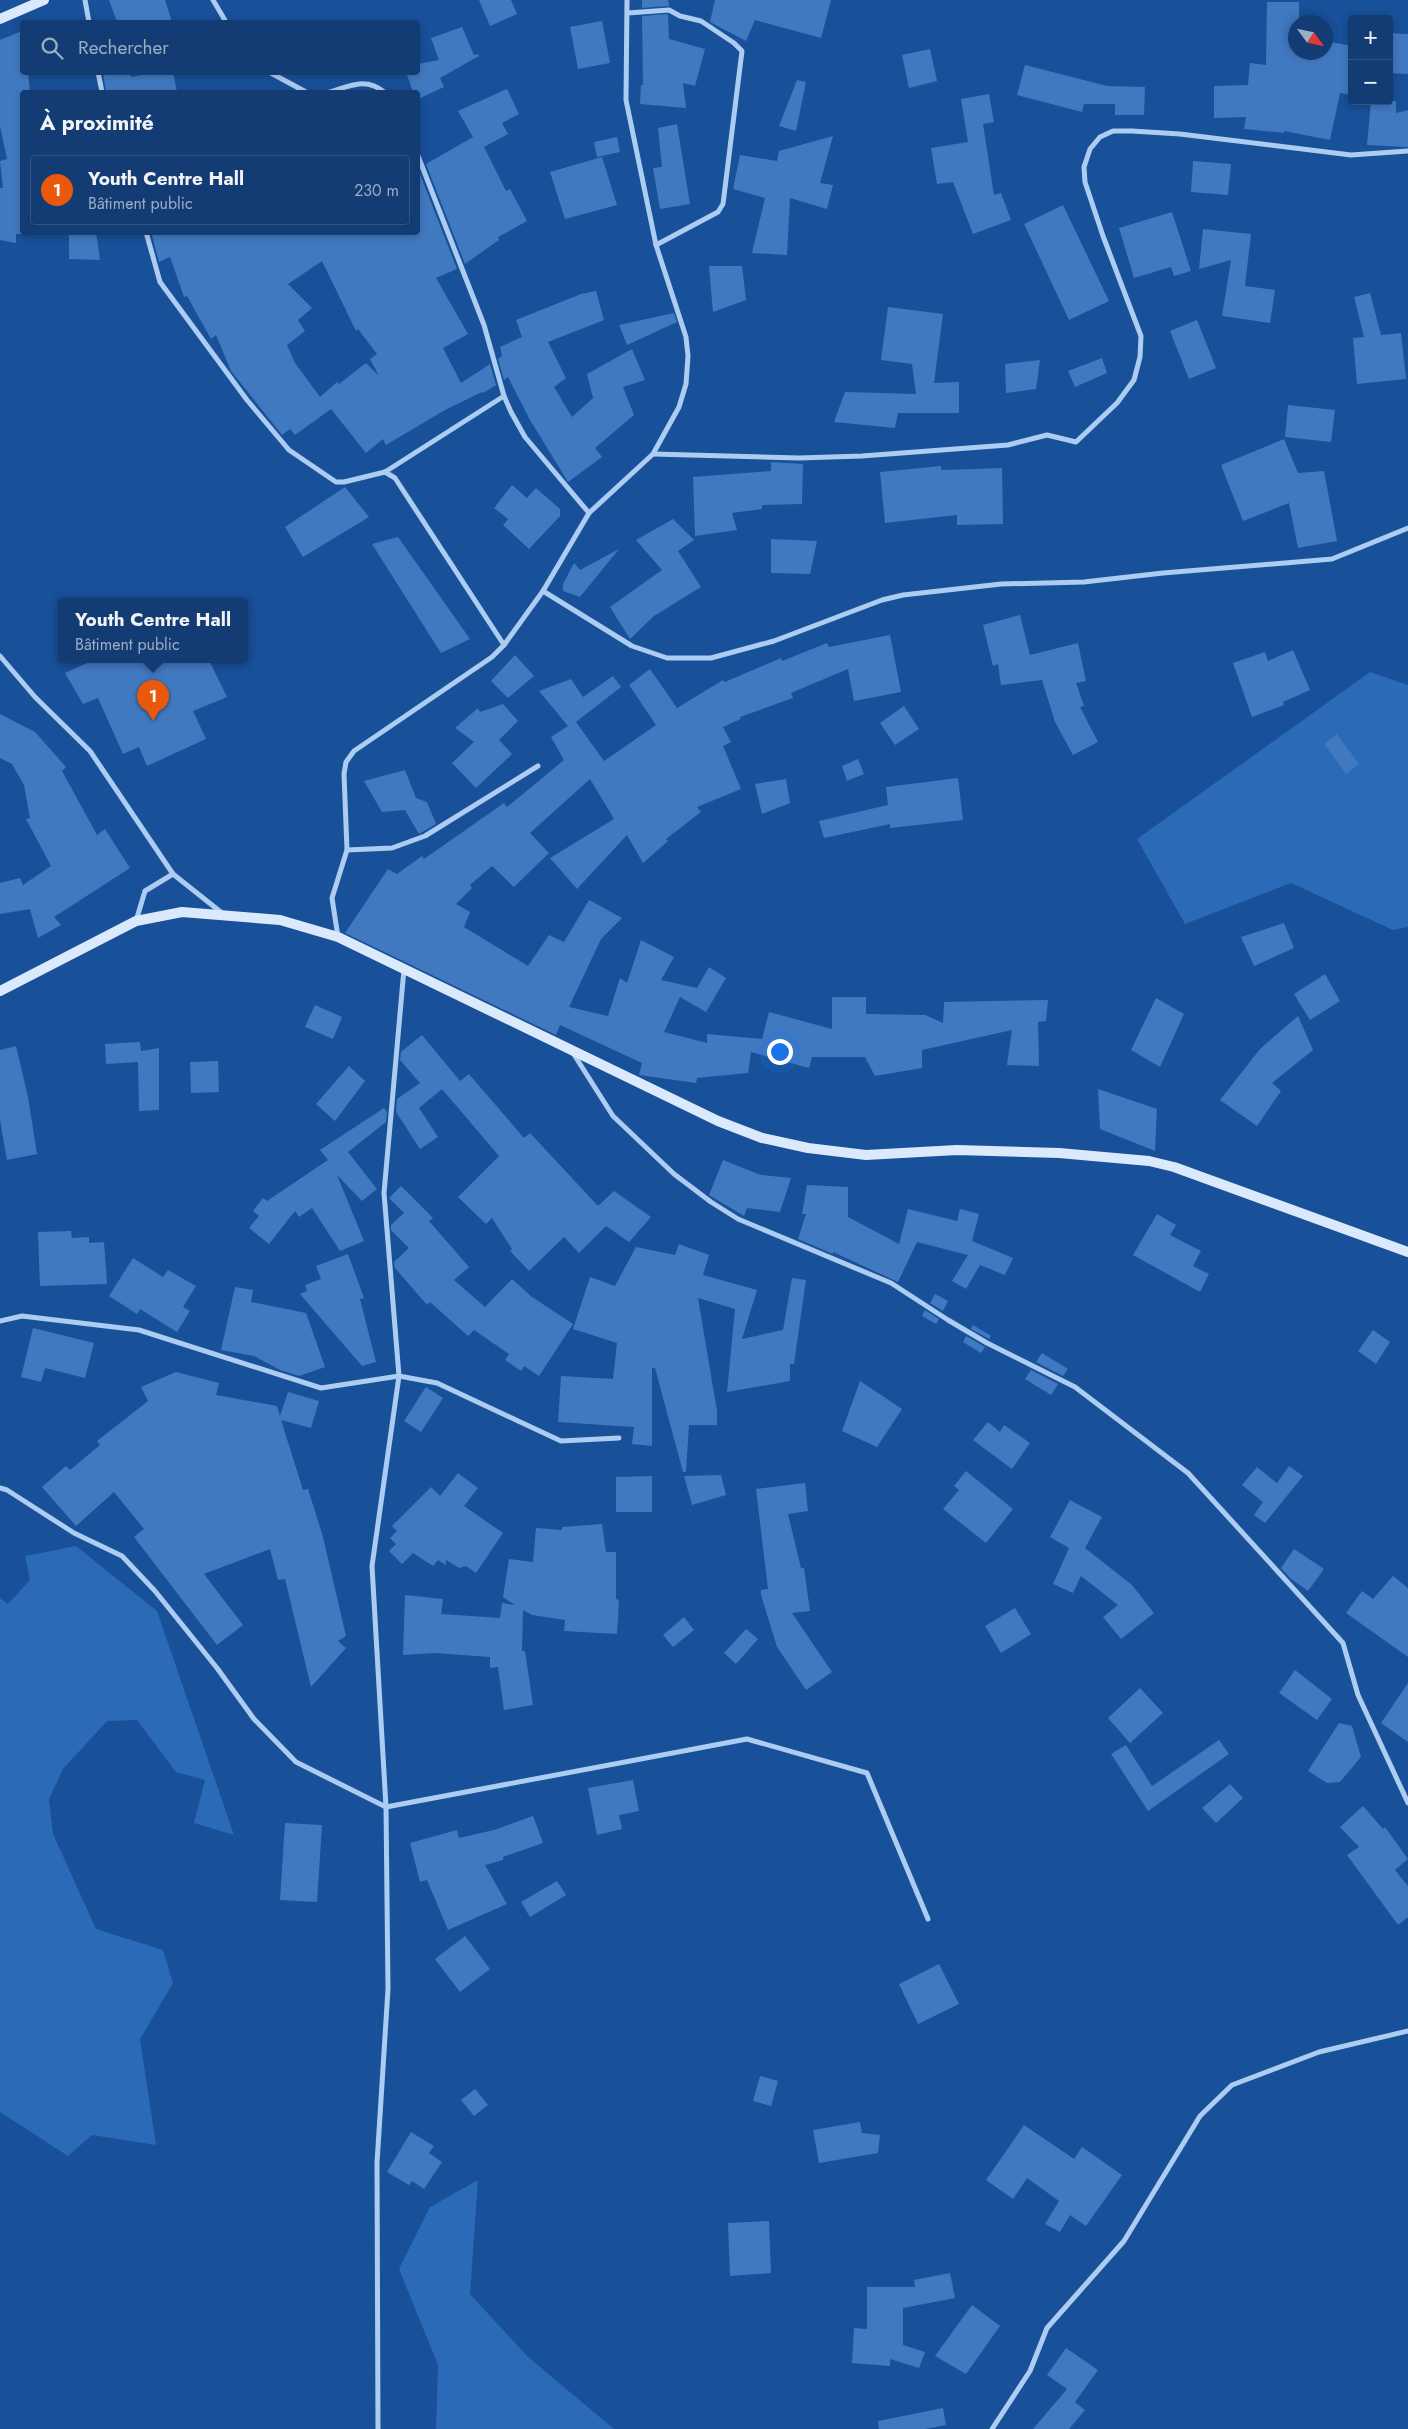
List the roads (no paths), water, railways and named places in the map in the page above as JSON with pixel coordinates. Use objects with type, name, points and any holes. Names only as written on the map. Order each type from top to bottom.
[{"type":"street","points":[[0,20],[44,0]]},
{"type":"street","points":[[85,0],[89,20]]},
{"type":"street","points":[[213,0],[225,20]]},
{"type":"street","points":[[338,937],[332,898],[347,850],[344,774],[346,762],[354,751],[492,658],[504,646],[543,591],[589,514],[653,454],[679,407],[686,384],[688,356],[686,337],[656,245],[626,100],[627,0]]},
{"type":"street","points":[[628,13],[669,10],[680,16],[700,21],[734,43],[742,51],[724,204],[718,212],[656,245]]},
{"type":"street","points":[[99,75],[102,90]]},
{"type":"street","points":[[275,75],[302,90]]},
{"type":"street","points":[[337,90],[363,82],[377,86],[382,90]]},
{"type":"street","points":[[653,454],[799,458],[862,456],[1008,445],[1047,435],[1076,442],[1117,403],[1134,380],[1140,356],[1142,336],[1103,236],[1085,182],[1084,167],[1090,149],[1100,137],[1113,131],[1132,130],[1351,155],[1408,151]]},
{"type":"street","points":[[420,161],[484,325],[504,396],[525,437],[589,514]]},
{"type":"street","points":[[147,235],[160,282],[247,400],[288,450],[336,482],[344,482],[385,472],[504,396]]},
{"type":"street","points":[[385,472],[395,478],[504,646]]},
{"type":"street","points":[[543,591],[632,646],[667,658],[710,658],[774,641],[882,600],[903,595],[1001,584],[1084,582],[1163,573],[1332,559],[1408,528]]},
{"type":"street","points":[[0,656],[35,697],[90,751],[173,874],[226,917]]},
{"type":"street","points":[[347,850],[392,848],[425,836],[538,766]]},
{"type":"street","points":[[136,921],[145,890],[173,874]]},
{"type":"street","points":[[0,991],[136,921],[182,912],[280,920],[338,937],[718,1121],[762,1138],[808,1148],[866,1155],[957,1150],[1058,1153],[1149,1161],[1174,1167],[1408,1252]]},
{"type":"street","points":[[378,2429],[377,2163],[388,1989],[386,1807],[372,1566],[399,1376],[384,1193],[404,969]]},
{"type":"street","points":[[570,1048],[612,1116],[674,1174],[710,1202],[738,1219],[891,1283],[987,1343],[1075,1387],[1188,1473],[1343,1643],[1358,1695],[1408,1803]]},
{"type":"street","points":[[0,1321],[22,1316],[139,1330],[321,1388],[399,1376],[437,1383],[561,1441],[619,1438]]},
{"type":"street","points":[[0,1488],[7,1490],[74,1533],[122,1556],[155,1591],[217,1668],[254,1720],[296,1762],[386,1807],[747,1740],[867,1773],[928,1919]]},
{"type":"street","points":[[992,2429],[1030,2371],[1047,2328],[1124,2241],[1200,2116],[1232,2085],[1320,2052],[1408,2031]]},
{"type":"place","name":"Youth Centre Hall","points":[[153,721]]}]
